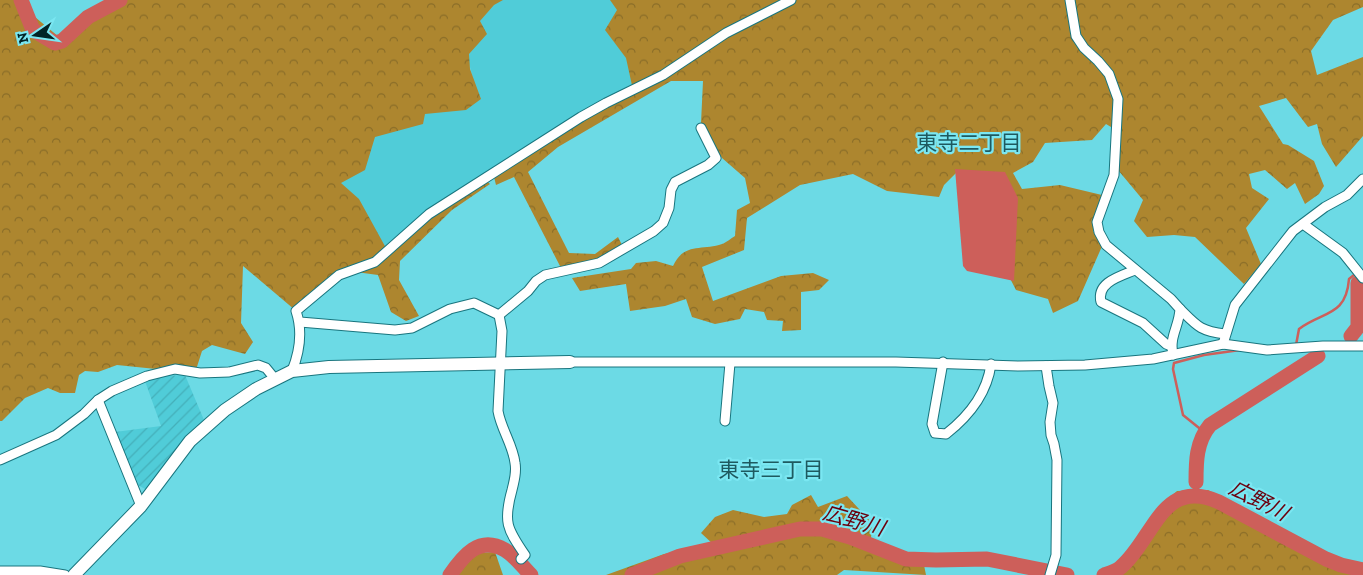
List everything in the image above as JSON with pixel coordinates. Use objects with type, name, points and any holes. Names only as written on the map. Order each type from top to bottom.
[{"type":"street","points":[[292,371],[298,357],[300,336],[300,322],[296,311],[339,275],[375,262],[429,214],[606,103],[662,75],[726,33],[791,0]]},
{"type":"street","points":[[1070,0],[1076,36],[1084,48],[1110,74],[1118,99],[1114,175],[1097,222],[1099,232],[1106,245],[1171,299],[1198,327],[1210,332],[1225,334]]},
{"type":"street","points":[[500,315],[545,275],[599,263],[654,231],[663,223],[669,208],[671,190],[675,182],[708,165],[716,158],[701,128]]},
{"type":"street","points":[[1223,344],[1235,305],[1293,231],[1325,207],[1347,195],[1363,179]]},
{"type":"street","points":[[1303,224],[1343,253],[1363,278]]},
{"type":"street","points":[[1135,270],[1112,279],[1104,286],[1100,299],[1101,302],[1143,323],[1172,350]]},
{"type":"street","points":[[300,322],[395,330],[412,328],[450,309],[474,303],[500,315]]},
{"type":"street","points":[[1172,350],[1173,333],[1180,317],[1180,309]]},
{"type":"street","points":[[500,315],[502,331],[498,411],[500,422],[515,461],[516,473],[508,504],[508,521],[510,534],[525,555],[522,559]]},
{"type":"street","points":[[74,575],[141,506],[190,441],[209,423],[240,399],[292,371],[367,366],[501,365],[570,362],[942,362],[1046,366],[1128,363],[1172,350],[1223,344],[1267,350],[1323,346],[1363,346]]},
{"type":"street","points":[[942,362],[932,424],[935,433],[946,434],[976,406],[988,380],[991,364]]},
{"type":"street","points":[[725,422],[730,363]]},
{"type":"street","points":[[0,460],[56,435],[84,414],[98,400],[112,391],[147,376],[175,369],[200,372],[229,372],[258,365],[266,368],[275,379]]},
{"type":"street","points":[[1046,366],[1053,403],[1050,422],[1051,435],[1057,460],[1056,555],[1050,575]]},
{"type":"street","points":[[98,400],[141,506]]},
{"type":"street","points":[[0,571],[40,571],[65,575]]},
{"type":"shaded area","points":[[496,0],[613,0],[622,9],[636,85],[429,211],[383,249],[338,182],[374,135],[423,111],[478,99],[466,51],[475,20]]},
{"type":"shaded area","points":[[955,169],[1005,172],[1018,198],[1014,281],[967,271],[963,266]]},
{"type":"shaded area","points":[[185,375],[204,420],[147,490],[134,483],[115,432],[161,426],[145,381],[158,376]]},
{"type":"green space","points":[[0,0],[28,0],[35,17],[59,37],[92,8],[106,0],[503,0],[494,5],[480,21],[487,34],[469,54],[470,69],[481,99],[466,110],[425,114],[423,124],[375,137],[365,170],[341,183],[359,199],[386,248],[441,208],[487,181],[490,184],[452,210],[400,261],[399,280],[419,316],[406,321],[391,312],[378,275],[341,270],[295,310],[243,266],[241,323],[253,342],[245,354],[212,345],[202,351],[195,373],[117,365],[98,372],[85,371],[79,375],[75,393],[60,393],[48,388],[25,398],[0,421]]},
{"type":"green space","points":[[610,0],[1363,0],[1363,7],[1333,20],[1311,51],[1317,75],[1363,57],[1363,136],[1336,167],[1322,144],[1317,124],[1308,127],[1286,98],[1259,106],[1283,144],[1288,145],[1314,161],[1324,186],[1319,194],[1305,204],[1295,183],[1287,189],[1265,170],[1249,174],[1252,188],[1269,199],[1246,228],[1261,264],[1244,284],[1195,237],[1174,235],[1147,237],[1134,221],[1143,200],[1118,170],[1116,130],[1106,124],[1092,140],[1045,143],[1033,162],[1013,173],[1022,189],[1060,185],[1102,195],[1093,231],[1103,244],[1078,301],[1053,313],[1048,299],[1016,290],[956,173],[944,185],[939,197],[887,191],[853,174],[800,185],[747,218],[744,250],[702,267],[713,301],[781,276],[813,273],[829,280],[819,290],[801,292],[801,330],[782,331],[783,321],[767,320],[764,312],[745,309],[740,319],[715,324],[692,317],[686,299],[665,306],[630,311],[626,284],[580,291],[572,278],[631,269],[636,263],[656,261],[673,266],[677,258],[688,250],[722,244],[735,236],[737,210],[750,203],[745,178],[722,158],[701,123],[703,81],[671,81],[558,147],[528,172],[569,253],[595,254],[618,237],[623,247],[600,266],[560,266],[514,177],[496,185],[494,177],[633,90],[626,58],[605,30],[617,10]]},
{"type":"green space","points":[[1208,490],[1336,558],[1363,563],[1363,575],[1111,575],[1128,566],[1150,542],[1157,527],[1160,506],[1177,491]]},
{"type":"green space","points":[[811,495],[818,507],[847,496],[872,523],[871,538],[900,554],[922,555],[926,575],[844,570],[837,575],[606,575],[664,554],[714,545],[701,533],[715,517],[733,510],[764,517],[787,514],[792,505]]},
{"type":"green space","points":[[495,552],[503,575],[455,575],[476,553]]},
{"type":"waterway","points":[[21,0],[33,30],[55,43],[62,41],[88,17],[120,0]]},
{"type":"waterway","points":[[1296,345],[1299,329],[1338,307],[1347,291],[1349,279],[1354,275]]},
{"type":"waterway","points":[[1351,336],[1358,327],[1358,283]]},
{"type":"waterway","points":[[1204,432],[1183,415],[1173,369],[1174,363],[1204,355],[1240,350]]},
{"type":"waterway","points":[[1196,482],[1199,445],[1210,425],[1318,356]]},
{"type":"waterway","name":"広野川","points":[[1196,491],[1196,496]]},
{"type":"waterway","name":"広野川","points":[[1104,575],[1119,568],[1132,555],[1161,514],[1172,504],[1184,497],[1200,496],[1219,502],[1326,559],[1363,570]]},
{"type":"waterway","name":"広野川","points":[[632,575],[680,556],[800,529],[822,529],[850,537],[906,559],[987,559],[1067,575]]},
{"type":"waterway","name":"広野川","points":[[450,575],[466,555],[480,546],[487,545],[496,546],[508,552],[531,575]]},
{"type":"district","name":"東寺二丁目","points":[[969,142]]},
{"type":"district","name":"東寺三丁目","points":[[771,469]]}]
